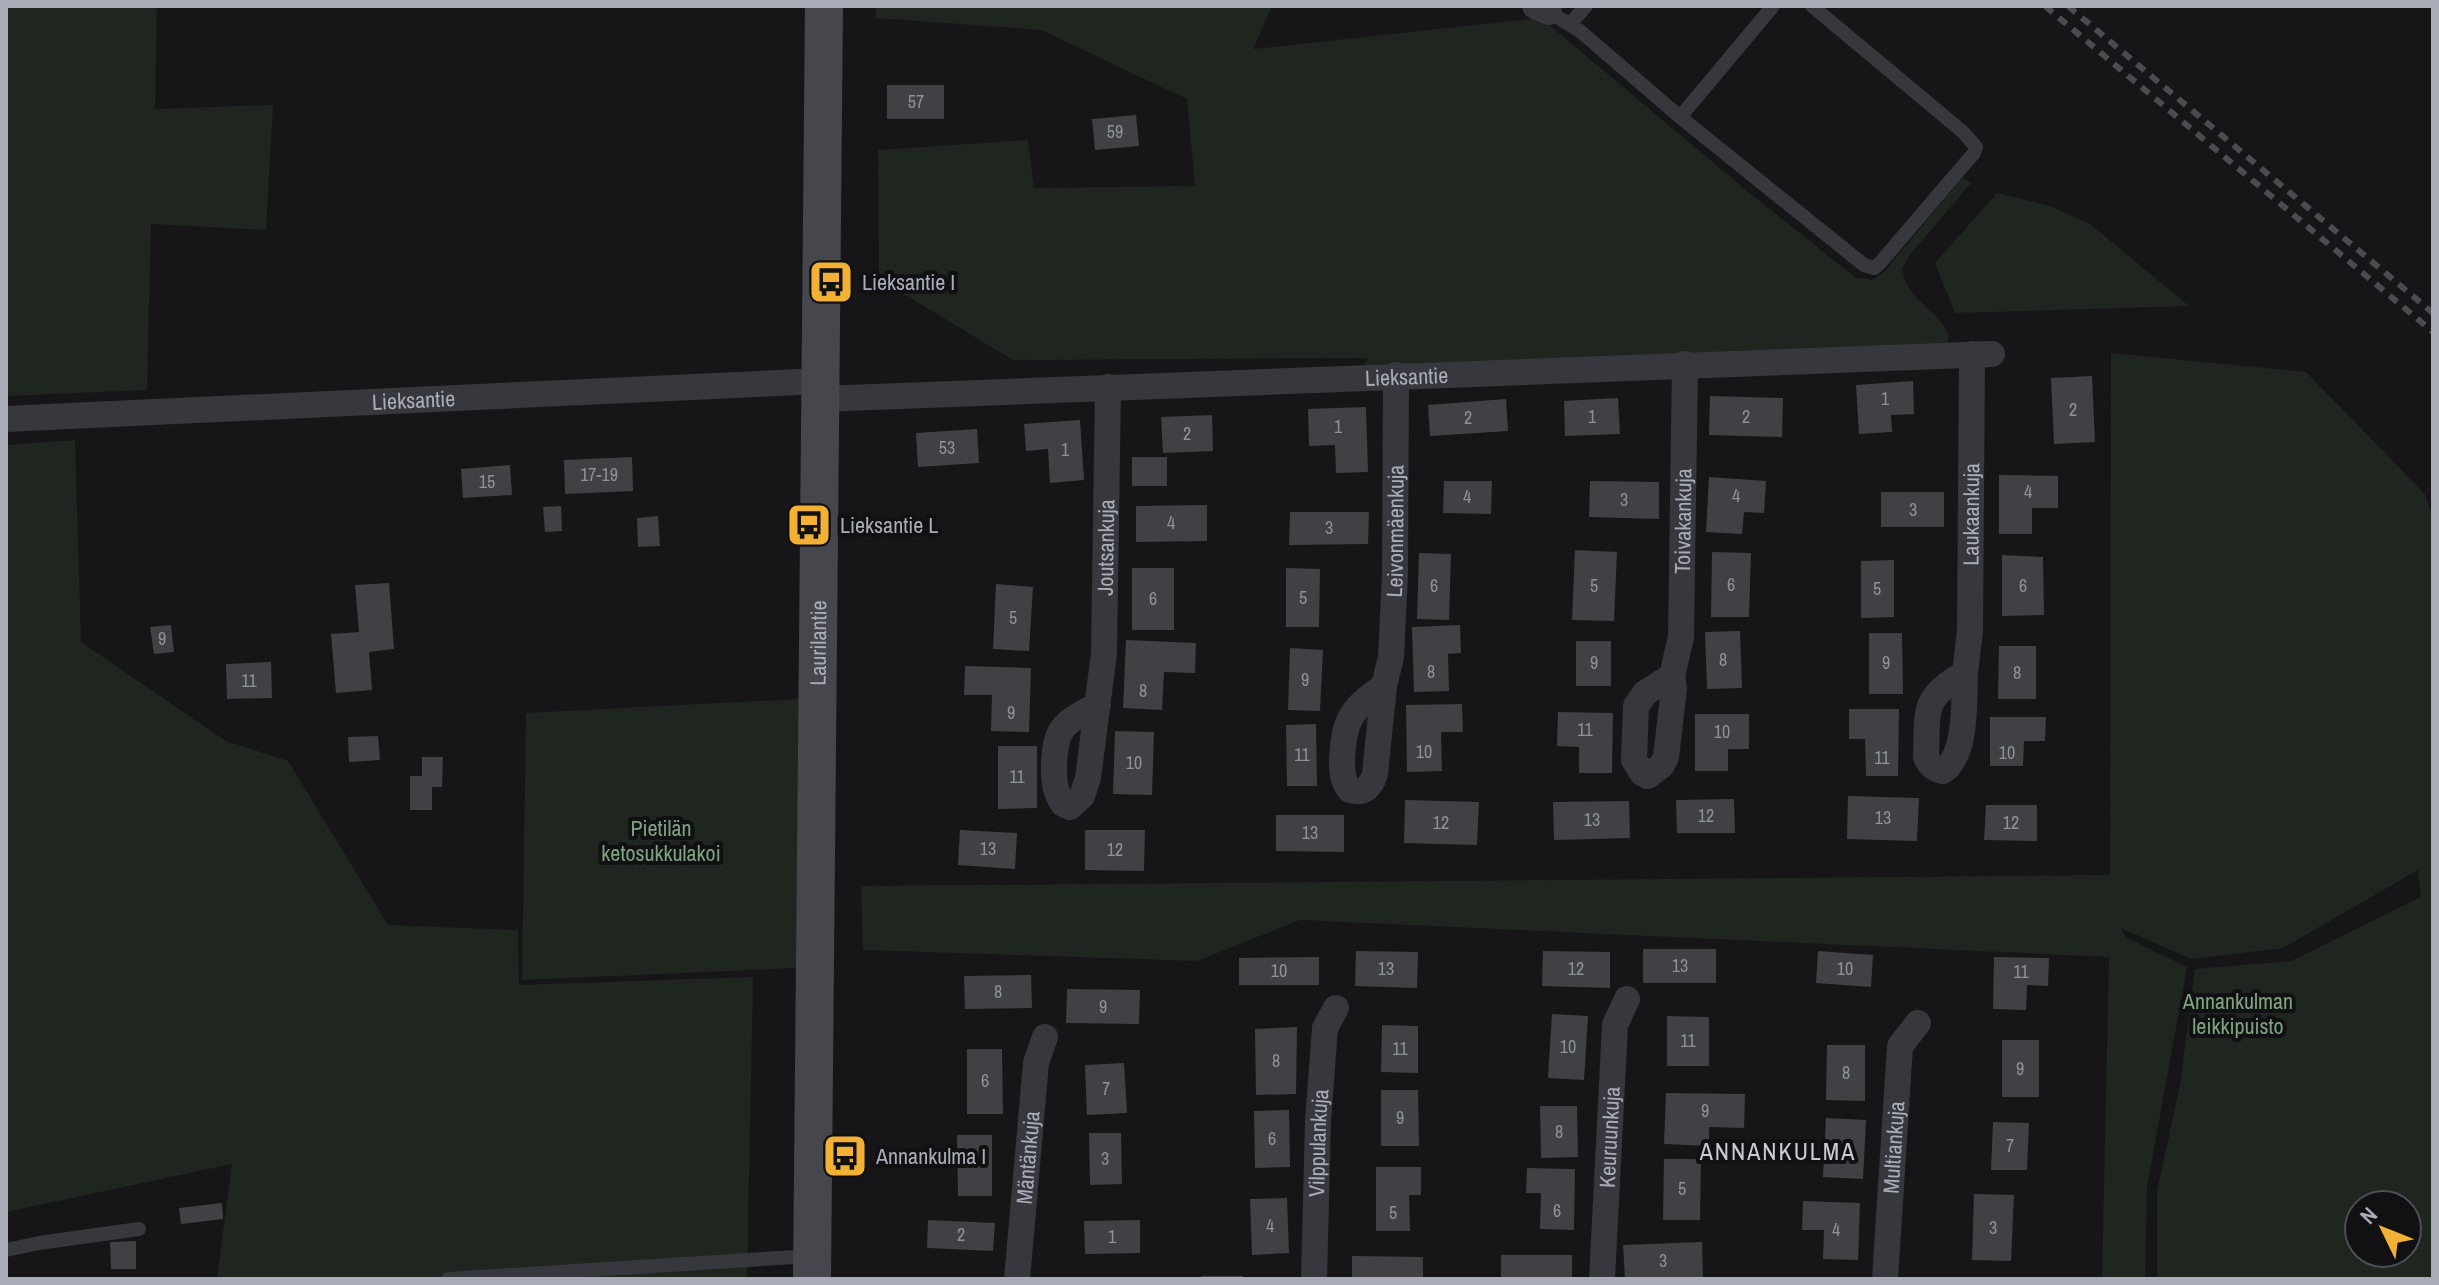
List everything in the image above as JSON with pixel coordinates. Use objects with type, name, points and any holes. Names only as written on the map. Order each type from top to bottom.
[{"type":"street","name":"Laurilantie","points":[[812,1267],[824,6]]},
{"type":"street","name":"Lieksantie","points":[[6,419],[821,390],[1108,387],[1982,354]]},
{"type":"street","name":"Laukaankuja","points":[[1965,673],[1970,631],[1982,354]]},
{"type":"street","name":"Toivakankuja","points":[[1672,676],[1681,637],[1685,364]]},
{"type":"street","name":"Leivonmäenkuja","points":[[1384,686],[1391,657],[1395,574],[1396,375]]},
{"type":"street","name":"Joutsankuja","points":[[1098,705],[1105,623],[1108,387]]},
{"type":"street","name":"Keuruunkuja","points":[[1602,1279],[1615,1025],[1627,999]]},
{"type":"street","name":"Vilppulankuja","points":[[1314,1279],[1318,1121],[1325,1028],[1336,1008]]},
{"type":"street","name":"Multiankuja","points":[[1885,1279],[1900,1046],[1918,1023]]},
{"type":"street","name":"Mäntänkuja","points":[[1017,1279],[1036,1063],[1045,1037]]},
{"type":"lane","points":[[1551,14],[1586,6]]},
{"type":"lane","points":[[1680,117],[1773,6]]},
{"type":"lane","points":[[1551,14],[1864,265],[1874,268],[1976,147],[1963,132],[1812,6]]},
{"type":"lane","points":[[6,1250],[139,1229]]},
{"type":"lane","points":[[448,1279],[812,1267]]},
{"type":"green space","points":[[6,6],[157,6],[155,109],[273,105],[266,230],[151,224],[147,390],[6,396]]},
{"type":"green space","points":[[876,6],[1272,6],[1253,49],[1541,18],[1855,277],[1872,280],[1883,273],[1963,177],[1971,183],[1909,256],[1902,269],[1906,283],[1914,294],[1945,327],[1948,341],[1944,346],[1365,365],[1368,358],[1013,360],[879,279],[878,150],[1028,140],[1034,188],[1195,186],[1187,99],[1041,30],[876,18]]},
{"type":"green space","points":[[1997,193],[2050,206],[2090,224],[2189,306],[1955,313],[1935,263]]},
{"type":"green space","name":"Annankulman leikkipuisto","points":[[2111,353],[2306,372],[2425,494],[2433,519],[2433,1279],[2157,1279],[2157,1191],[2180,1085],[2195,969],[2291,961],[2421,897],[2418,870],[2283,948],[2191,959],[2121,928],[2125,937],[2187,967],[2147,1187],[2145,1279],[2102,1279],[2109,957],[1300,920],[1197,961],[863,950],[861,886],[2110,875]]},
{"type":"green space","points":[[75,440],[81,642],[226,741],[288,761],[388,925],[518,930],[519,985],[753,977],[747,1279],[217,1279],[232,1164],[6,1212],[6,445]]},
{"type":"green space","name":"Pietilän ketosukkulakoi","points":[[800,699],[796,968],[522,980],[526,713]]},
{"type":"building","points":[[887,85],[944,85],[944,119],[887,119]]},
{"type":"building","points":[[1136,115],[1139,146],[1095,150],[1092,119]]},
{"type":"building","points":[[2092,376],[2095,442],[2054,444],[2051,378]]},
{"type":"building","points":[[1913,381],[1914,414],[1891,415],[1892,432],[1859,434],[1856,385]]},
{"type":"building","points":[[1710,396],[1783,398],[1782,437],[1709,435]]},
{"type":"building","points":[[1618,398],[1620,434],[1565,436],[1564,401]]},
{"type":"building","points":[[1506,399],[1508,431],[1430,436],[1428,405]]},
{"type":"building","points":[[1366,407],[1368,472],[1336,473],[1335,445],[1309,446],[1308,409]]},
{"type":"building","points":[[1212,415],[1213,451],[1163,453],[1161,417]]},
{"type":"building","points":[[1080,420],[1084,480],[1050,483],[1048,449],[1026,451],[1024,424]]},
{"type":"building","points":[[977,429],[979,463],[918,467],[916,433]]},
{"type":"building","points":[[632,457],[633,491],[565,494],[564,460]]},
{"type":"building","points":[[1132,457],[1167,457],[1167,486],[1132,486]]},
{"type":"building","points":[[510,465],[512,495],[463,498],[461,469]]},
{"type":"building","points":[[1999,475],[2058,476],[2058,508],[2032,508],[2032,534],[1999,534]]},
{"type":"building","points":[[1709,477],[1766,481],[1764,513],[1744,512],[1742,534],[1706,532]]},
{"type":"building","points":[[1444,481],[1492,481],[1491,514],[1443,513]]},
{"type":"building","points":[[1590,481],[1659,482],[1659,519],[1589,517]]},
{"type":"building","points":[[1881,492],[1944,492],[1944,527],[1881,527]]},
{"type":"building","points":[[1207,505],[1207,541],[1136,542],[1136,506]]},
{"type":"building","points":[[561,506],[562,531],[545,532],[543,507]]},
{"type":"building","points":[[1290,512],[1369,512],[1368,544],[1289,545]]},
{"type":"building","points":[[658,516],[660,546],[638,547],[637,518]]},
{"type":"building","points":[[1575,550],[1617,552],[1614,621],[1572,620]]},
{"type":"building","points":[[1712,552],[1751,553],[1749,617],[1711,617]]},
{"type":"building","points":[[1419,553],[1451,554],[1449,620],[1417,619]]},
{"type":"building","points":[[2002,555],[2043,557],[2044,615],[2002,616]]},
{"type":"building","points":[[1894,560],[1894,617],[1861,618],[1861,561]]},
{"type":"building","points":[[1132,568],[1174,568],[1174,630],[1132,630]]},
{"type":"building","points":[[1286,568],[1320,569],[1319,627],[1286,627]]},
{"type":"building","points":[[389,583],[394,649],[369,652],[372,690],[336,693],[331,634],[359,632],[355,585]]},
{"type":"building","points":[[996,584],[1033,587],[1029,651],[993,649]]},
{"type":"building","points":[[171,625],[174,652],[154,654],[150,627]]},
{"type":"building","points":[[1460,625],[1461,653],[1448,654],[1449,691],[1414,692],[1412,627]]},
{"type":"building","points":[[1740,631],[1742,688],[1707,689],[1705,632]]},
{"type":"building","points":[[1869,633],[1902,633],[1903,694],[1869,694]]},
{"type":"building","points":[[1126,640],[1196,643],[1195,673],[1164,672],[1162,710],[1123,708]]},
{"type":"building","points":[[1576,641],[1611,641],[1611,686],[1576,686]]},
{"type":"building","points":[[1999,646],[2036,646],[2036,699],[1998,699]]},
{"type":"building","points":[[1290,648],[1323,650],[1320,711],[1288,710]]},
{"type":"building","points":[[271,662],[272,698],[227,699],[226,664]]},
{"type":"building","points":[[965,666],[1031,668],[1029,732],[991,731],[992,695],[964,695]]},
{"type":"building","points":[[1462,704],[1463,732],[1441,732],[1442,771],[1407,772],[1406,705]]},
{"type":"building","points":[[1849,709],[1899,709],[1898,776],[1866,776],[1865,739],[1849,739]]},
{"type":"building","points":[[1558,712],[1613,713],[1612,773],[1579,773],[1579,747],[1557,746]]},
{"type":"building","points":[[1695,714],[1749,714],[1749,749],[1728,749],[1728,771],[1695,771]]},
{"type":"building","points":[[1990,717],[2046,717],[2045,741],[2024,741],[2023,766],[1990,766]]},
{"type":"building","points":[[1316,724],[1317,786],[1287,786],[1286,725]]},
{"type":"building","points":[[1115,731],[1154,732],[1152,795],[1113,794]]},
{"type":"building","points":[[378,736],[380,760],[349,762],[348,737]]},
{"type":"building","points":[[998,746],[1037,746],[1037,808],[998,809]]},
{"type":"building","points":[[422,757],[443,757],[442,787],[432,787],[432,810],[410,810],[410,776],[422,776]]},
{"type":"building","points":[[1848,796],[1919,798],[1917,841],[1847,839]]},
{"type":"building","points":[[1734,799],[1735,833],[1677,833],[1676,800]]},
{"type":"building","points":[[1405,800],[1479,802],[1477,845],[1404,843]]},
{"type":"building","points":[[1629,801],[1630,838],[1554,840],[1553,802]]},
{"type":"building","points":[[1986,805],[2037,805],[2037,841],[1984,840]]},
{"type":"building","points":[[1276,815],[1344,815],[1344,852],[1276,851]]},
{"type":"building","points":[[960,830],[1017,833],[1015,869],[958,865]]},
{"type":"building","points":[[1085,830],[1145,830],[1144,871],[1085,870]]},
{"type":"building","points":[[1643,949],[1716,949],[1716,983],[1643,983]]},
{"type":"building","points":[[1356,951],[1418,952],[1417,988],[1355,986]]},
{"type":"building","points":[[1543,951],[1610,952],[1610,988],[1542,986]]},
{"type":"building","points":[[1818,951],[1873,955],[1871,987],[1816,983]]},
{"type":"building","points":[[1319,957],[1319,985],[1239,985],[1239,958]]},
{"type":"building","points":[[1994,957],[2049,958],[2048,986],[2027,985],[2026,1010],[1993,1009]]},
{"type":"building","points":[[1031,975],[1032,1008],[965,1009],[964,976]]},
{"type":"building","points":[[1067,989],[1140,990],[1139,1024],[1066,1023]]},
{"type":"building","points":[[1552,1014],[1588,1016],[1584,1080],[1548,1078]]},
{"type":"building","points":[[1667,1016],[1709,1017],[1709,1066],[1667,1066]]},
{"type":"building","points":[[1382,1025],[1418,1026],[1418,1073],[1381,1072]]},
{"type":"building","points":[[1297,1027],[1296,1094],[1256,1095],[1255,1029]]},
{"type":"building","points":[[2002,1040],[2039,1040],[2039,1097],[2002,1097]]},
{"type":"building","points":[[1827,1045],[1865,1045],[1865,1101],[1826,1100]]},
{"type":"building","points":[[967,1049],[1002,1049],[1003,1114],[967,1114]]},
{"type":"building","points":[[1124,1063],[1127,1113],[1087,1115],[1085,1065]]},
{"type":"building","points":[[1381,1090],[1418,1090],[1419,1146],[1381,1146]]},
{"type":"building","points":[[1666,1093],[1745,1094],[1744,1128],[1709,1127],[1709,1146],[1664,1144]]},
{"type":"building","points":[[1540,1106],[1577,1106],[1578,1157],[1541,1158]]},
{"type":"building","points":[[1289,1110],[1290,1167],[1255,1168],[1254,1111]]},
{"type":"building","points":[[1826,1118],[1866,1120],[1863,1179],[1823,1177]]},
{"type":"building","points":[[1993,1122],[2029,1123],[2027,1170],[1991,1170]]},
{"type":"building","points":[[1089,1133],[1121,1133],[1122,1184],[1090,1185]]},
{"type":"building","points":[[957,1135],[992,1135],[992,1196],[958,1196]]},
{"type":"building","points":[[1664,1159],[1701,1159],[1700,1220],[1663,1220]]},
{"type":"building","points":[[1376,1167],[1421,1167],[1421,1195],[1409,1195],[1410,1231],[1376,1231]]},
{"type":"building","points":[[1527,1168],[1575,1169],[1574,1230],[1540,1229],[1541,1193],[1526,1193]]},
{"type":"building","points":[[1974,1194],[2014,1195],[2011,1261],[1972,1260]]},
{"type":"building","points":[[1287,1198],[1289,1253],[1252,1255],[1250,1199]]},
{"type":"building","points":[[1803,1201],[1860,1203],[1858,1260],[1823,1259],[1824,1230],[1802,1230]]},
{"type":"building","points":[[222,1203],[223,1219],[181,1224],[179,1208]]},
{"type":"building","points":[[928,1220],[995,1223],[993,1251],[927,1248]]},
{"type":"building","points":[[1140,1220],[1140,1253],[1085,1254],[1084,1221]]},
{"type":"building","points":[[136,1241],[136,1269],[111,1269],[110,1242]]},
{"type":"building","points":[[1702,1242],[1703,1277],[1625,1279],[1623,1245]]},
{"type":"building","points":[[1501,1255],[1572,1255],[1572,1279],[1501,1279]]},
{"type":"building","points":[[1352,1256],[1423,1257],[1423,1279],[1352,1279]]},
{"type":"building","points":[[1201,1276],[1243,1276],[1243,1279],[1201,1279]]},
{"type":"railway","points":[[2045,6],[2433,332]]},
{"type":"railway","points":[[2068,6],[2433,313]]},
{"type":"place","name":"Lieksantie I","points":[[831,282]]},
{"type":"place","name":"Lieksantie L","points":[[809,525]]},
{"type":"place","name":"Annankulma I","points":[[845,1156]]},
{"type":"district","name":"ANNANKULMA","points":[[1778,1152]]}]
